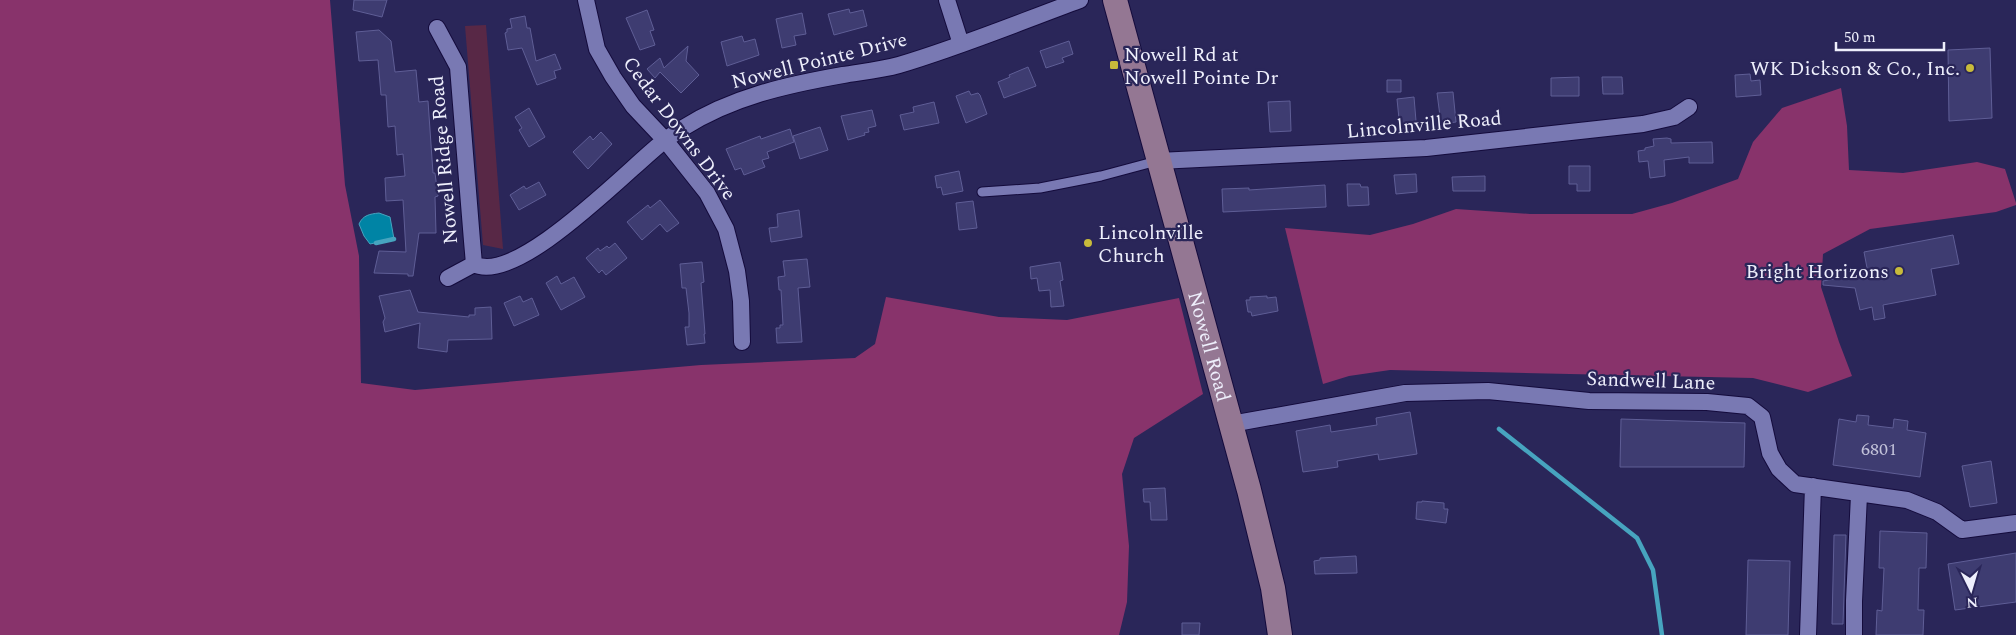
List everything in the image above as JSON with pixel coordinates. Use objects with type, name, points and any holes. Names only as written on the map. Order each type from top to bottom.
[{"type":"street","name":"Cedar Downs Drive","points":[[586,0],[597,49],[633,106],[665,140],[707,193],[726,229],[737,271],[741,301],[742,342]]},
{"type":"street","points":[[947,0],[961,44]]},
{"type":"street","name":"Nowell Pointe Drive","points":[[492,267],[524,255],[555,234],[589,207],[665,140],[705,114],[749,96],[804,82],[897,65],[961,44],[1080,0]]},
{"type":"street","name":"Nowell Road","points":[[1115,0],[1264,549],[1280,635]]},
{"type":"street","name":"Nowell Ridge Road","points":[[437,28],[458,67],[474,264]]},
{"type":"street","name":"Lincolnville Road","points":[[1158,161],[1426,148],[1643,124],[1674,116],[1689,107]]},
{"type":"street","name":"Nowell Ridge Road","points":[[474,264],[481,268],[492,267]]},
{"type":"street","name":"Nowell Ridge Road","points":[[448,278],[474,264]]},
{"type":"street","name":"Sandwell Lane","points":[[1231,424],[1405,393],[1488,391],[1589,401],[1707,402],[1748,406],[1762,417],[1770,453],[1780,469],[1795,484],[1859,495],[1907,500],[1937,512],[1962,530],[2016,523]]},
{"type":"street","points":[[1808,635],[1813,486]]},
{"type":"street","points":[[1854,635],[1859,495]]},
{"type":"lane","points":[[982,192],[1040,188],[1102,176],[1158,161]]},
{"type":"shaded area","points":[[0,0],[330,0],[345,185],[359,256],[361,383],[415,390],[701,365],[855,358],[875,344],[886,297],[999,317],[1067,320],[1179,298],[1203,394],[1134,438],[1122,474],[1129,546],[1127,602],[1119,635],[0,635]]},
{"type":"shaded area","points":[[486,25],[503,249],[483,245],[465,26]]},
{"type":"shaded area","points":[[1841,88],[1847,126],[1849,170],[1903,173],[1977,162],[2005,169],[2016,203],[2016,205],[1996,212],[1870,229],[1823,254],[1821,287],[1852,376],[1808,392],[1753,378],[1390,370],[1349,376],[1323,384],[1285,228],[1370,235],[1413,224],[1456,209],[1530,214],[1632,214],[1672,203],[1738,179],[1753,142],[1782,108]]},
{"type":"water","points":[[379,213],[390,217],[394,239],[370,244],[359,224],[367,216]]},
{"type":"building","points":[[354,0],[387,0],[382,17],[353,10]]},
{"type":"building","points":[[849,9],[850,13],[863,10],[867,26],[834,35],[828,14]]},
{"type":"building","points":[[647,10],[654,30],[650,31],[655,45],[640,50],[626,18]]},
{"type":"building","points":[[802,13],[806,34],[794,36],[796,45],[782,48],[776,19]]},
{"type":"building","points":[[525,16],[527,28],[530,28],[536,61],[555,54],[561,69],[554,71],[556,78],[537,85],[522,48],[508,50],[505,33],[507,29],[512,28],[510,19]]},
{"type":"building","points":[[379,30],[391,41],[395,72],[416,70],[419,102],[428,101],[433,173],[435,173],[438,196],[435,197],[436,233],[419,233],[413,276],[408,276],[408,274],[374,273],[379,251],[406,252],[403,200],[386,201],[385,178],[405,176],[403,154],[397,155],[395,126],[388,127],[386,95],[381,95],[378,60],[359,61],[356,32]]},
{"type":"building","points":[[742,36],[744,42],[755,39],[759,55],[727,66],[721,42]]},
{"type":"building","points":[[1069,41],[1073,54],[1062,58],[1064,62],[1046,68],[1040,51]]},
{"type":"building","points":[[688,46],[686,61],[699,75],[681,93],[660,72],[655,78],[647,69],[660,58],[664,68]]},
{"type":"building","name":"WK Dickson & Co., Inc.","points":[[1990,48],[1992,118],[1949,121],[1948,50]]},
{"type":"building","points":[[1028,67],[1036,86],[1004,98],[998,82]]},
{"type":"building","points":[[1750,74],[1751,81],[1760,80],[1761,95],[1736,97],[1735,75]]},
{"type":"building","points":[[1579,77],[1579,96],[1551,96],[1551,78]]},
{"type":"building","points":[[1602,77],[1622,77],[1623,94],[1603,94]]},
{"type":"building","points":[[1387,80],[1401,80],[1401,92],[1387,92]]},
{"type":"building","points":[[969,91],[971,95],[978,93],[980,95],[987,114],[966,123],[956,96]]},
{"type":"building","points":[[1453,92],[1456,122],[1441,124],[1437,93]]},
{"type":"building","points":[[1414,97],[1416,121],[1413,122],[1413,127],[1400,129],[1397,99]]},
{"type":"building","points":[[1290,101],[1291,131],[1270,132],[1268,102]]},
{"type":"building","points":[[934,102],[939,123],[904,130],[900,115],[914,112],[913,107]]},
{"type":"building","points":[[529,108],[545,137],[529,147],[519,130],[522,128],[515,117]]},
{"type":"building","points":[[872,110],[876,126],[868,128],[869,132],[864,133],[865,135],[848,140],[841,116]]},
{"type":"building","points":[[820,127],[828,150],[800,159],[793,136]]},
{"type":"building","points":[[790,129],[794,142],[767,152],[769,158],[762,160],[765,167],[744,175],[741,168],[735,170],[726,149],[760,136],[761,139]]},
{"type":"building","points":[[601,132],[612,144],[588,169],[573,152],[590,136],[593,140]]},
{"type":"building","points":[[1653,139],[1671,139],[1671,143],[1712,142],[1713,163],[1689,163],[1689,157],[1664,160],[1665,176],[1650,178],[1648,161],[1639,162],[1638,151],[1654,146]]},
{"type":"building","points":[[1569,166],[1590,166],[1590,191],[1577,191],[1577,184],[1569,184]]},
{"type":"building","points":[[959,171],[963,191],[943,195],[941,187],[937,188],[935,176]]},
{"type":"building","points":[[1416,174],[1417,192],[1396,194],[1394,175]]},
{"type":"building","points":[[1485,176],[1485,191],[1453,191],[1452,177]]},
{"type":"building","points":[[539,182],[546,195],[519,210],[510,195],[524,186],[526,189]]},
{"type":"building","points":[[1347,184],[1360,184],[1361,187],[1368,187],[1369,205],[1348,206]]},
{"type":"building","points":[[1325,185],[1326,207],[1223,212],[1222,189],[1249,188],[1249,190]]},
{"type":"building","points":[[660,200],[679,223],[667,232],[660,224],[642,240],[627,222],[648,205],[650,208]]},
{"type":"building","points":[[973,201],[977,228],[959,230],[956,203]]},
{"type":"building","points":[[799,210],[802,237],[771,242],[769,228],[778,227],[777,214]]},
{"type":"building","name":"Bright Horizons","points":[[1953,235],[1959,264],[1931,269],[1936,295],[1883,305],[1885,318],[1874,320],[1872,307],[1860,310],[1855,288],[1823,285],[1823,281],[1868,273],[1864,252]]},
{"type":"building","points":[[615,243],[627,258],[606,275],[602,270],[599,273],[586,258],[598,248],[600,251],[607,246],[609,248]]},
{"type":"building","points":[[807,259],[810,287],[798,288],[802,342],[777,343],[776,328],[780,328],[780,325],[783,325],[781,290],[779,290],[778,277],[785,276],[783,261]]},
{"type":"building","points":[[702,262],[704,282],[701,283],[705,343],[687,345],[685,327],[689,327],[689,313],[686,288],[682,288],[680,264]]},
{"type":"building","points":[[1060,262],[1063,280],[1060,281],[1064,306],[1051,307],[1050,290],[1039,291],[1037,278],[1031,279],[1030,267]]},
{"type":"building","points":[[557,276],[561,284],[574,277],[585,297],[561,310],[546,283]]},
{"type":"building","points":[[410,290],[418,312],[469,317],[469,315],[475,315],[475,308],[491,307],[492,339],[448,340],[447,352],[418,348],[420,323],[385,332],[383,322],[385,318],[379,296]]},
{"type":"building","points":[[520,296],[523,302],[532,298],[539,315],[514,326],[504,303]]},
{"type":"building","points":[[1267,296],[1267,298],[1276,297],[1278,311],[1252,316],[1251,312],[1248,312],[1246,300],[1250,300],[1250,297]]},
{"type":"building","points":[[1410,412],[1417,454],[1379,460],[1378,454],[1337,461],[1338,467],[1303,472],[1296,431],[1330,425],[1331,432],[1377,425],[1376,418]]},
{"type":"building","points":[[1857,415],[1869,416],[1868,425],[1893,428],[1894,419],[1908,421],[1907,430],[1926,433],[1920,477],[1833,465],[1839,419],[1856,422]]},
{"type":"building","points":[[1621,419],[1745,423],[1744,467],[1620,467]]},
{"type":"building","points":[[1991,461],[1997,503],[1970,507],[1962,466]]},
{"type":"building","points":[[1165,488],[1167,520],[1151,520],[1150,502],[1144,502],[1143,489]]},
{"type":"building","points":[[1417,502],[1444,503],[1444,509],[1448,509],[1446,523],[1416,519]]},
{"type":"building","points":[[1880,531],[1927,533],[1926,568],[1919,568],[1918,610],[1924,610],[1923,635],[1876,635],[1877,610],[1882,611],[1884,568],[1879,568]]},
{"type":"building","points":[[1834,535],[1846,535],[1843,624],[1832,624]]},
{"type":"building","points":[[2016,553],[2016,602],[1955,610],[1948,564]]},
{"type":"building","points":[[1356,556],[1357,573],[1315,574],[1314,561],[1320,560],[1320,558]]},
{"type":"building","points":[[1748,560],[1790,561],[1788,635],[1746,635]]},
{"type":"building","points":[[1182,623],[1200,623],[1199,635],[1182,635]]},
{"type":"waterway","points":[[376,243],[394,239]]},
{"type":"waterway","points":[[1499,429],[1637,538],[1653,570],[1662,635]]},
{"type":"place","name":"Nowell Rd at Nowell Pointe Dr","points":[[1114,65]]},
{"type":"place","name":"WK Dickson & Co., Inc.","points":[[1970,68]]},
{"type":"place","name":"Lincolnville Church","points":[[1088,243]]},
{"type":"place","name":"Bright Horizons","points":[[1899,271]]}]
